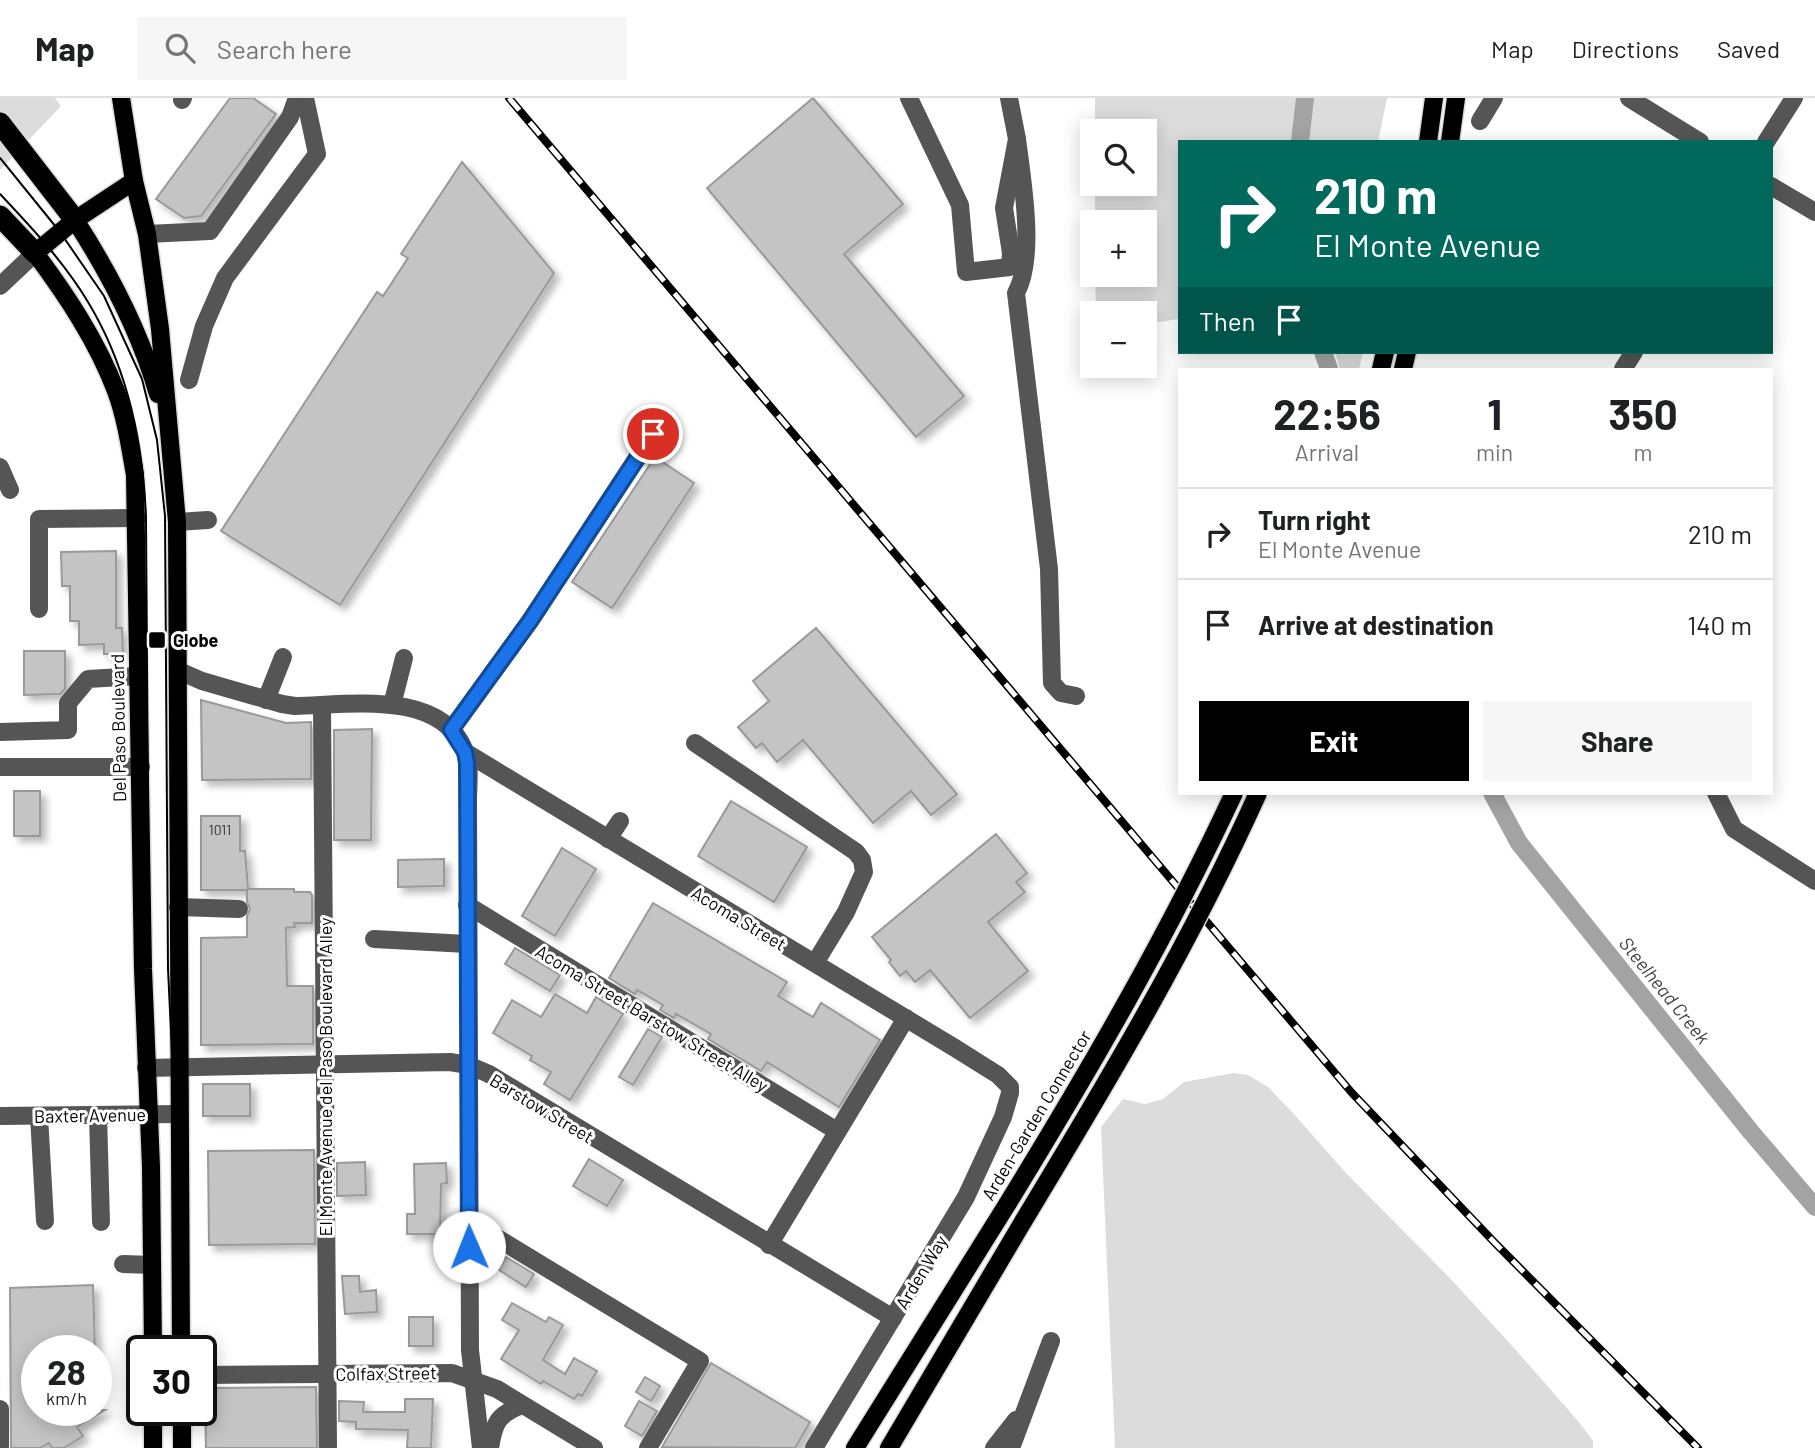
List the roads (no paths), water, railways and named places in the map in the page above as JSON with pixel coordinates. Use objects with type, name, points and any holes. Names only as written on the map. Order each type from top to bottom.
[{"type":"highway","points":[[0,123],[75,220]]},
{"type":"highway","points":[[0,216],[35,253]]},
{"type":"main road","points":[[121,98],[160,329],[177,522],[181,1335]]},
{"type":"main road","points":[[1428,140],[1434,98]]},
{"type":"main road","points":[[1450,140],[1456,98]]},
{"type":"main road","points":[[35,253],[75,220],[134,181]]},
{"type":"main road","points":[[75,220],[98,257],[140,341],[167,424]]},
{"type":"main road","name":"Del Paso Boulevard","points":[[35,253],[79,317],[100,355],[117,393],[135,475],[153,1335]]},
{"type":"main road","name":"Arden-Garden Connector","points":[[855,1448],[1120,1017],[1163,938],[1233,795]]},
{"type":"main road","points":[[889,1448],[1172,968],[1257,795]]},
{"type":"main road","points":[[153,1426],[153,1448]]},
{"type":"main road","points":[[182,1426],[182,1448]]},
{"type":"street","points":[[146,234],[210,231],[290,117],[297,98]]},
{"type":"street","points":[[189,380],[204,326],[225,278],[317,154],[305,98]]},
{"type":"street","points":[[909,98],[960,205],[966,272],[1010,267],[1011,253],[1004,208],[1017,139]]},
{"type":"street","points":[[1009,98],[1017,139],[1026,223],[1025,262],[1016,293],[1049,569],[1052,683],[1061,693],[1076,696]]},
{"type":"street","points":[[1480,121],[1494,98]]},
{"type":"street","points":[[1629,98],[1697,140]]},
{"type":"street","points":[[1767,140],[1794,98]]},
{"type":"street","points":[[1773,187],[1815,212]]},
{"type":"street","points":[[0,286],[7,267],[35,253]]},
{"type":"street","points":[[451,730],[530,621],[653,434]]},
{"type":"street","points":[[0,467],[10,490]]},
{"type":"street","points":[[39,609],[39,519],[137,518]]},
{"type":"street","points":[[177,522],[208,520]]},
{"type":"street","points":[[266,700],[283,657]]},
{"type":"street","points":[[392,705],[404,658]]},
{"type":"street","points":[[179,671],[202,681],[295,706],[392,705],[416,708],[451,730],[465,752],[468,800],[469,1221],[473,1379],[479,1409],[481,1448]]},
{"type":"street","points":[[0,733],[68,730],[68,703],[88,679],[138,676]]},
{"type":"street","name":"El Monte Avenue del Paso Boulevard Alley","points":[[322,706],[328,1448]]},
{"type":"street","points":[[695,743],[856,852],[862,860],[864,872],[846,912],[815,963]]},
{"type":"street","name":"Acoma Street","points":[[465,752],[988,1068],[1010,1087]]},
{"type":"street","points":[[0,767],[141,767]]},
{"type":"street","points":[[1717,795],[1734,829],[1815,881]]},
{"type":"street","points":[[608,839],[620,821]]},
{"type":"street","name":"Acoma Street Barstow Street Alley","points":[[467,905],[837,1132]]},
{"type":"street","points":[[178,907],[239,909]]},
{"type":"street","points":[[374,939],[467,944]]},
{"type":"street","points":[[769,1245],[906,1018]]},
{"type":"street","name":"Barstow Street","points":[[146,1069],[450,1062],[468,1065],[489,1074],[893,1318]]},
{"type":"street","name":"Arden Way","points":[[814,1448],[977,1175],[1003,1116],[1010,1087]]},
{"type":"street","name":"Baxter Avenue","points":[[0,1116],[179,1114]]},
{"type":"street","points":[[39,1115],[45,1221]]},
{"type":"street","points":[[98,1115],[101,1222]]},
{"type":"street","points":[[469,1221],[700,1361],[648,1448]]},
{"type":"street","points":[[123,1264],[152,1265]]},
{"type":"street","points":[[1012,1448],[1051,1341]]},
{"type":"street","name":"Colfax Street","points":[[217,1375],[452,1373],[497,1389],[594,1448]]},
{"type":"street","points":[[490,1448],[493,1426],[497,1420],[522,1405]]},
{"type":"street","points":[[0,1409],[0,1448]]},
{"type":"street","points":[[994,1448],[1024,1409]]},
{"type":"waterway","name":"Steelhead Creek","points":[[1300,140],[1305,98]]},
{"type":"waterway","name":"Steelhead Creek","points":[[1324,354],[1329,368]]},
{"type":"waterway","name":"Steelhead Creek","points":[[1493,795],[1519,843],[1751,1132],[1815,1207]]},
{"type":"tram line","points":[[0,158],[60,232],[104,296],[142,379],[157,440],[165,516],[168,969],[175,1114],[176,1335]]},
{"type":"tram line","points":[[0,194],[69,273],[102,327],[114,353],[131,406],[141,461],[146,517],[149,969],[158,1335]]},
{"type":"tram line","points":[[158,1426],[158,1448]]},
{"type":"tram line","points":[[176,1426],[176,1448]]},
{"type":"railway","points":[[509,98],[1352,1093],[1496,1244],[1698,1448]]},
{"type":"place","name":"Globe","points":[[157,640]]}]
